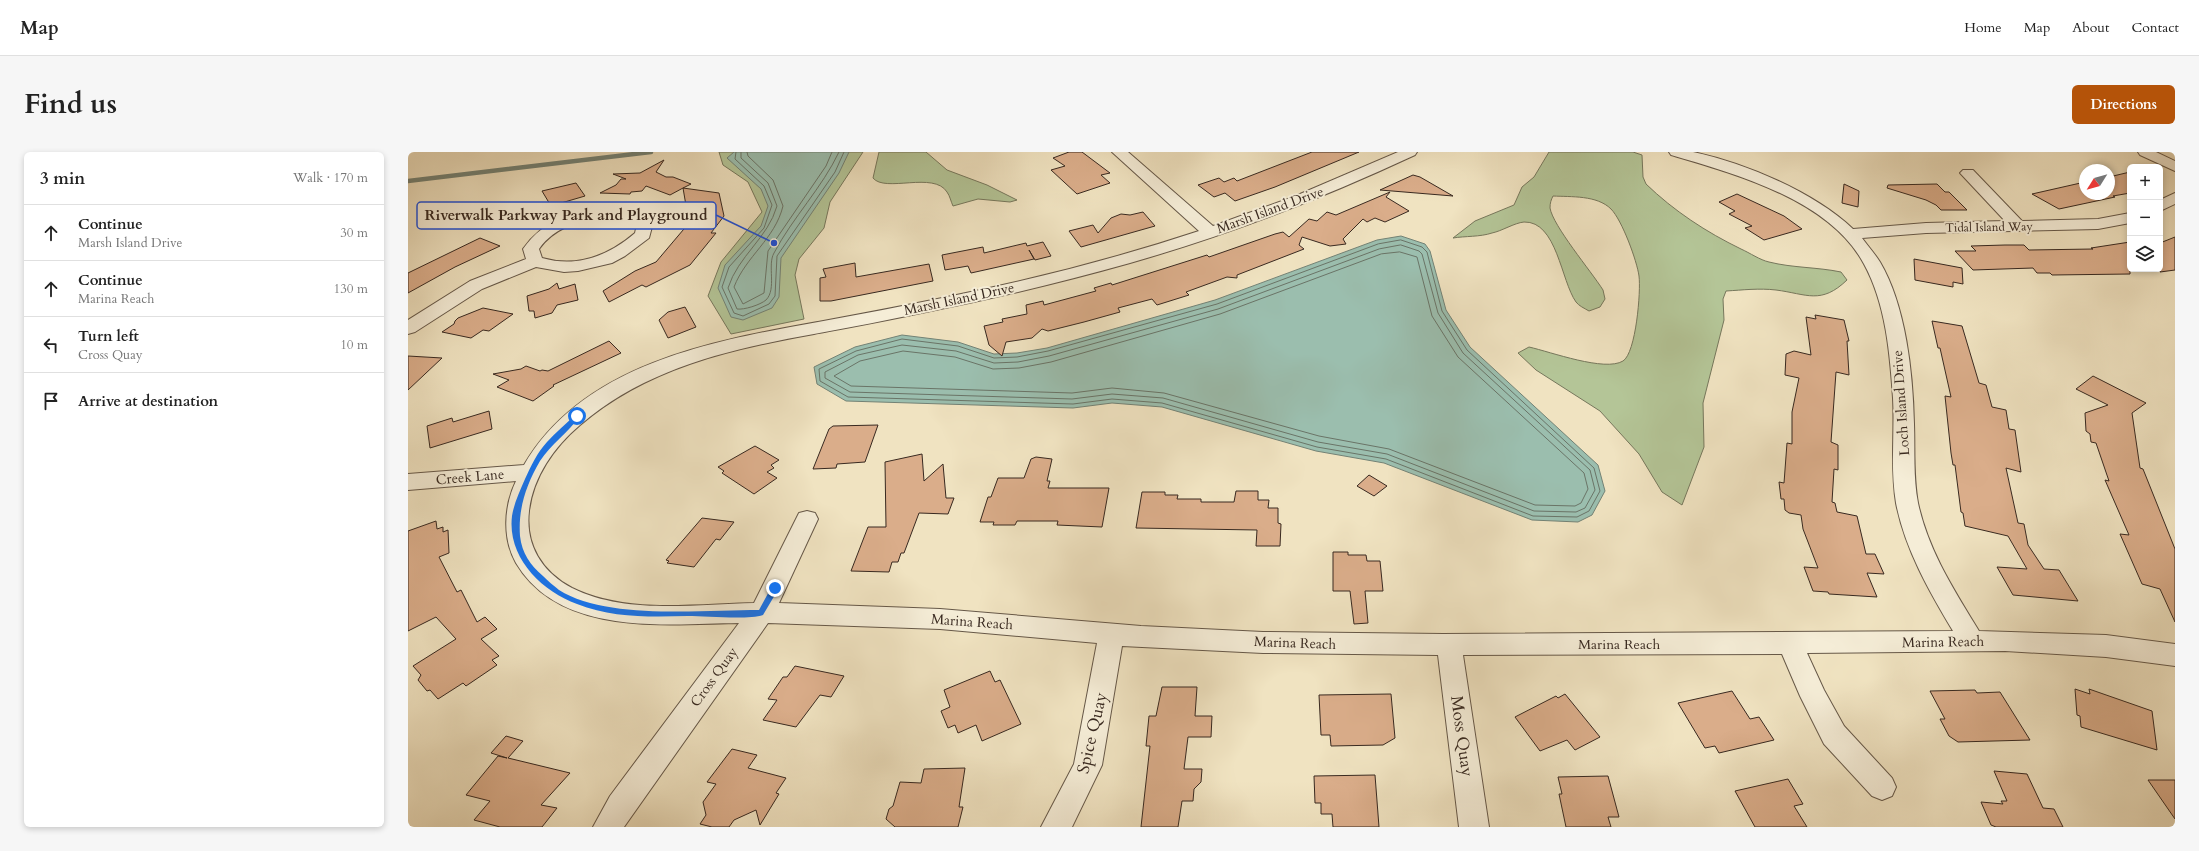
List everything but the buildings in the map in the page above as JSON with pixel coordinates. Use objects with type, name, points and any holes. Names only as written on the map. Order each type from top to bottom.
[{"type":"street","points":[[1119,152],[1150,176],[1210,232]]},
{"type":"street","name":"Marsh Island Drive","points":[[532,472],[549,444],[577,416],[635,378],[687,356],[742,342],[954,301],[1061,276],[1210,232],[1322,192],[1372,171],[1410,152]]},
{"type":"street","name":"Loch Island Drive","points":[[1676,152],[1741,171],[1778,187],[1821,211],[1848,234],[1864,251],[1882,284],[1899,353],[1904,414],[1905,480],[1912,523],[1932,573],[1972,642]]},
{"type":"street","points":[[2145,152],[2175,167]]},
{"type":"street","points":[[1968,173],[2018,226]]},
{"type":"street","points":[[2163,204],[2175,198]]},
{"type":"street","points":[[408,328],[476,286],[535,261],[552,267],[571,267],[606,260],[630,248],[644,235],[644,223],[633,214],[613,212],[586,215],[560,224],[540,236],[531,249],[535,261]]},
{"type":"street","name":"Tidal Island Way","points":[[1848,234],[1926,228],[2098,224],[2127,219]]},
{"type":"street","name":"Creek Lane","points":[[408,482],[532,472]]},
{"type":"street","name":"Marina Reach","points":[[532,472],[522,490],[515,517],[518,546],[522,556],[533,571],[557,592],[579,602],[605,609],[636,614],[761,613],[908,617],[1172,639],[1349,645],[1972,642],[2060,643],[2106,646],[2175,655]]},
{"type":"street","name":"Cross Quay","points":[[608,827],[620,806],[761,613],[775,588],[807,519]]},
{"type":"street","name":"Spice Quay","points":[[1056,827],[1068,808],[1088,764],[1111,633]]},
{"type":"street","points":[[1790,643],[1813,696],[1834,735],[1882,787]]},
{"type":"street","name":"Moss Quay","points":[[1449,644],[1474,827]]},
{"type":"shaded area","points":[[719,152],[863,152],[830,202],[824,228],[799,259],[795,275],[804,319],[731,334],[708,296],[721,262],[762,212],[748,182],[723,165]]},
{"type":"shaded area","points":[[879,152],[926,152],[947,170],[987,185],[1017,200],[1010,202],[978,199],[953,206],[947,192],[941,186],[932,183],[921,182],[888,184],[879,182],[873,178]]},
{"type":"shaded area","points":[[1549,152],[1633,152],[1642,155],[1643,177],[1646,184],[1679,212],[1703,228],[1766,261],[1778,264],[1841,272],[1847,280],[1838,288],[1829,293],[1813,296],[1770,289],[1726,291],[1723,299],[1724,320],[1703,403],[1704,447],[1682,505],[1662,492],[1639,454],[1600,411],[1536,370],[1518,353],[1529,347],[1591,363],[1604,364],[1615,364],[1623,361],[1628,356],[1637,321],[1639,276],[1628,241],[1620,222],[1611,209],[1599,201],[1576,197],[1553,196],[1550,203],[1550,208],[1558,226],[1603,290],[1605,299],[1600,307],[1589,311],[1576,302],[1551,241],[1544,231],[1535,224],[1524,222],[1487,234],[1453,238],[1475,221],[1514,205],[1522,187],[1534,177]]},
{"type":"water","points":[[734,152],[849,152],[839,173],[781,258],[779,297],[772,308],[743,320],[731,317],[718,288],[725,265],[761,226],[768,206],[761,189],[727,158]]},
{"type":"water","points":[[1401,236],[1425,244],[1430,251],[1446,310],[1470,347],[1598,465],[1605,491],[1592,515],[1578,522],[1532,520],[1384,463],[1316,451],[1162,407],[1112,403],[1073,408],[846,401],[817,384],[814,367],[855,347],[902,335],[958,342],[994,354],[1017,353],[1047,348],[1215,300],[1377,240]]},
{"type":"waterway","points":[[408,181],[651,152]]},
{"type":"place","name":"Riverwalk Parkway Park and Playground","points":[[774,243]]},
{"type":"route","points":[[577,416],[549,444],[536,462],[522,490],[515,517],[518,546],[522,556],[533,571],[557,592],[579,602],[605,609],[636,614],[761,613],[775,588]]}]
